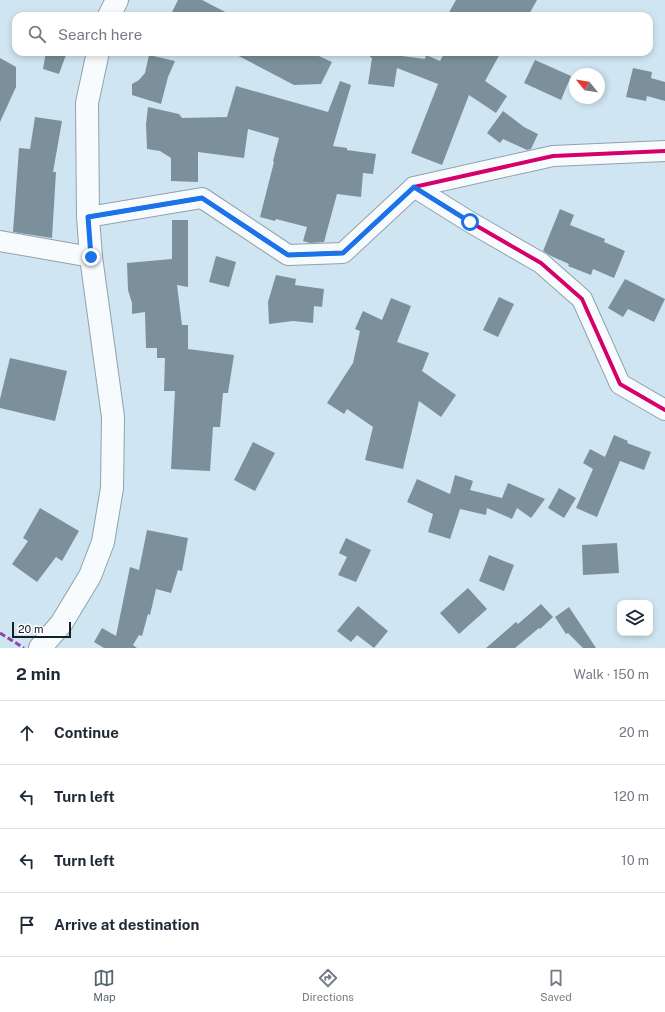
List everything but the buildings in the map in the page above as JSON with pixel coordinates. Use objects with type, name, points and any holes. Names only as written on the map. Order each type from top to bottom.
[{"type":"main road","points":[[111,12],[117,0]]},
{"type":"main road","points":[[40,648],[61,624],[90,576],[103,542],[112,488],[113,417],[91,257],[88,217],[87,103],[97,56]]},
{"type":"street","points":[[88,217],[202,198],[288,255],[343,253],[414,187],[553,156],[665,151]]},
{"type":"street","points":[[414,187],[470,222],[541,263],[582,299],[620,384],[665,410]]},
{"type":"street","points":[[0,241],[91,257]]},
{"type":"marked path","points":[[0,633],[24,648]]},
{"type":"cycle path","points":[[88,217],[202,198],[288,255],[343,253],[414,187],[553,156],[665,151]]},
{"type":"cycle path","points":[[414,187],[470,222],[541,263],[582,299],[620,384],[665,410]]},
{"type":"route","points":[[91,257],[88,217],[202,198],[288,255],[343,253],[414,187],[470,222]]}]
